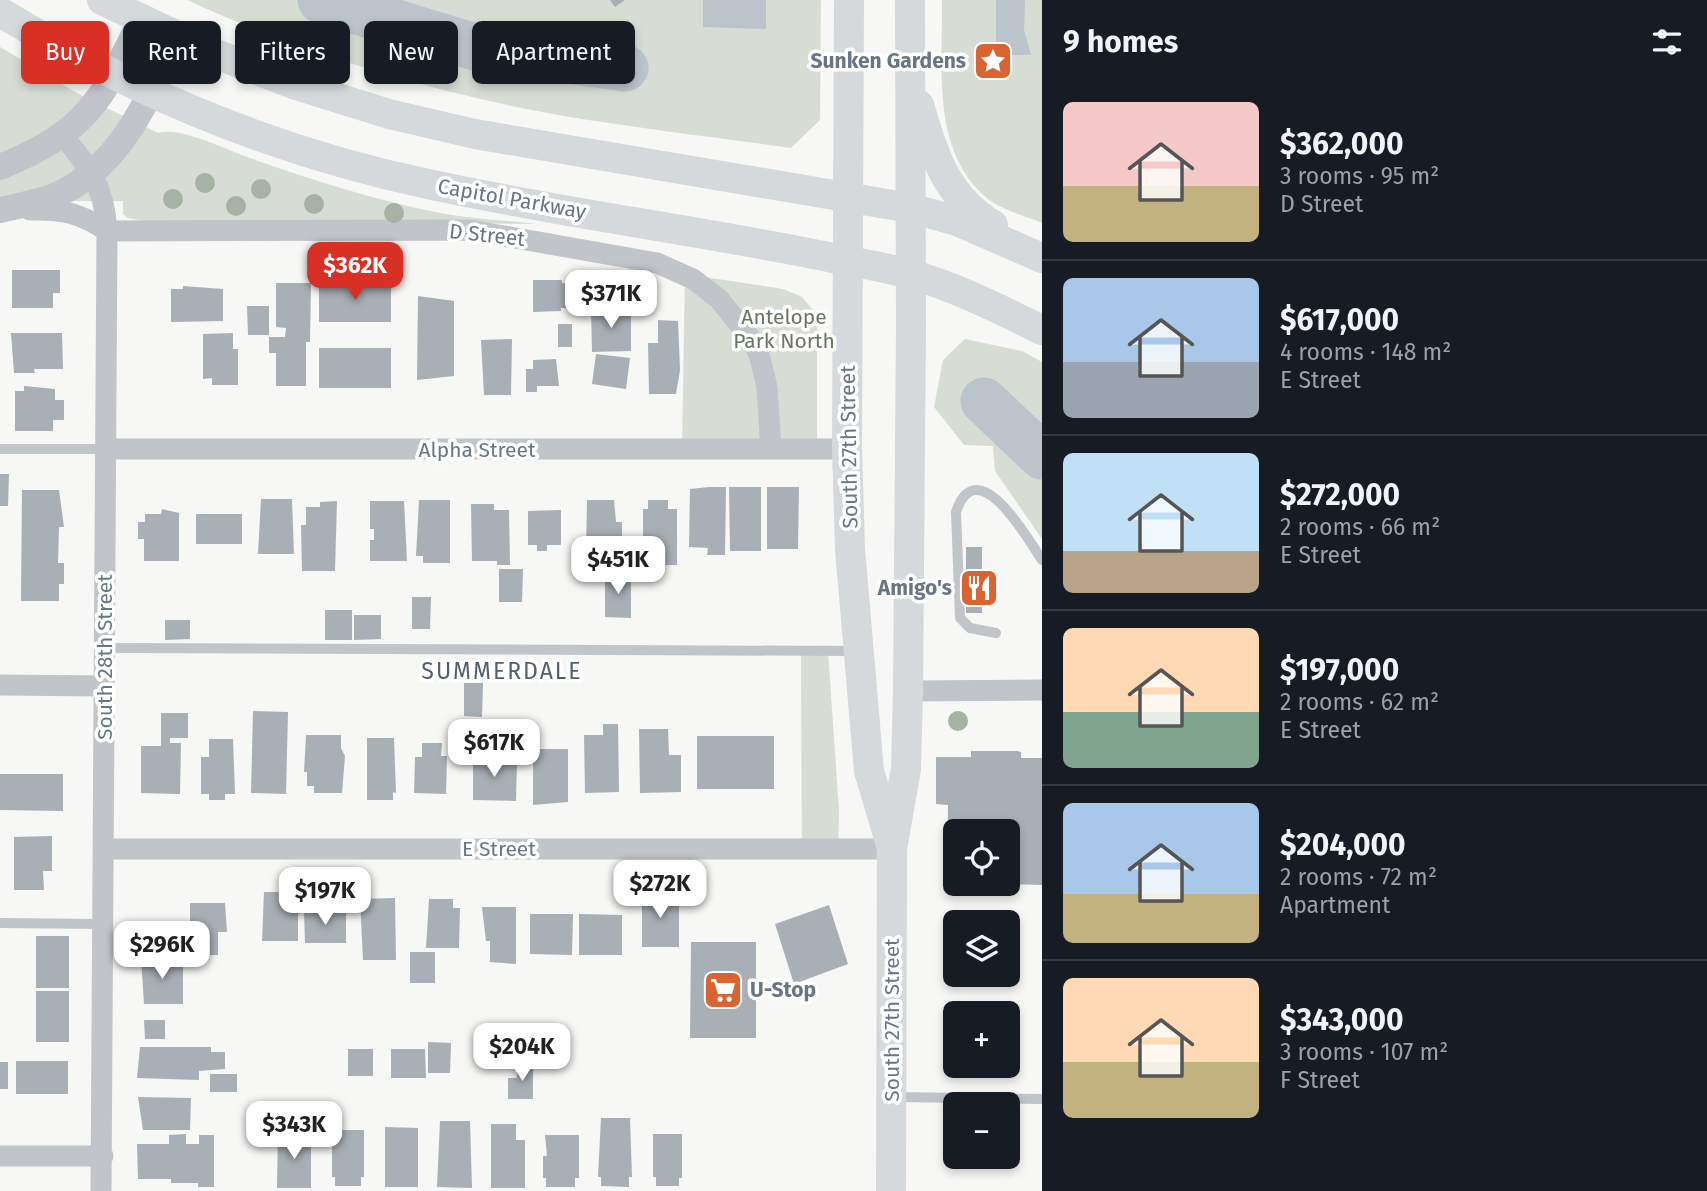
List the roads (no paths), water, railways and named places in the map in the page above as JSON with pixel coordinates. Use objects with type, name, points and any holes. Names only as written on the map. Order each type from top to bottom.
[{"type":"main road","points":[[102,0],[141,20]]},
{"type":"main road","name":"South 27th Street","points":[[849,0],[847,449],[857,651],[869,771],[892,849]]},
{"type":"main road","name":"South 27th Street","points":[[891,1191],[892,849],[906,769],[908,691],[909,0]]},
{"type":"main road","name":"Capitol Parkway","points":[[0,12],[114,76],[293,148],[382,174],[910,274],[975,298],[1042,330]]},
{"type":"main road","points":[[221,54],[296,85],[389,114],[475,134],[910,208],[957,221],[1042,256]]},
{"type":"main road","points":[[909,74],[936,157],[964,205],[1042,256]]},
{"type":"street","points":[[0,167],[63,136],[99,102],[141,20]]},
{"type":"street","points":[[0,210],[51,197],[93,171],[134,125],[155,84]]},
{"type":"street","name":"South 28th Street","points":[[63,136],[93,171],[102,198],[107,231],[105,924],[101,1191]]},
{"type":"street","points":[[0,210],[65,210],[79,214],[107,231]]},
{"type":"street","name":"D Street","points":[[107,231],[480,231],[657,263],[702,285],[732,311],[747,331],[759,354],[767,387],[771,449]]},
{"type":"street","name":"Alpha Street","points":[[106,449],[847,449]]},
{"type":"street","points":[[0,685],[105,686]]},
{"type":"street","points":[[908,691],[1042,690]]},
{"type":"street","name":"E Street","points":[[105,849],[892,849]]},
{"type":"street","points":[[0,1156],[103,1156]]},
{"type":"lane","points":[[0,449],[106,449]]},
{"type":"lane","points":[[996,633],[970,628],[960,618],[956,512],[961,499],[968,493],[977,491],[1003,502],[1042,560]]},
{"type":"lane","points":[[105,648],[857,651]]},
{"type":"lane","points":[[0,923],[105,924]]},
{"type":"lane","points":[[892,1097],[1042,1099]]},
{"type":"waterway","points":[[321,0],[472,46]]},
{"type":"waterway","points":[[984,401],[1042,456]]},
{"type":"place","name":"Sunken Gardens","points":[[993,61]]},
{"type":"place","name":"Amigo's","points":[[979,588]]},
{"type":"place","name":"U-Stop","points":[[723,990]]},
{"type":"district","name":"SUMMERDALE","points":[[502,671]]},
{"type":"park label","name":"Antelope Park North","points":[[784,329]]}]
